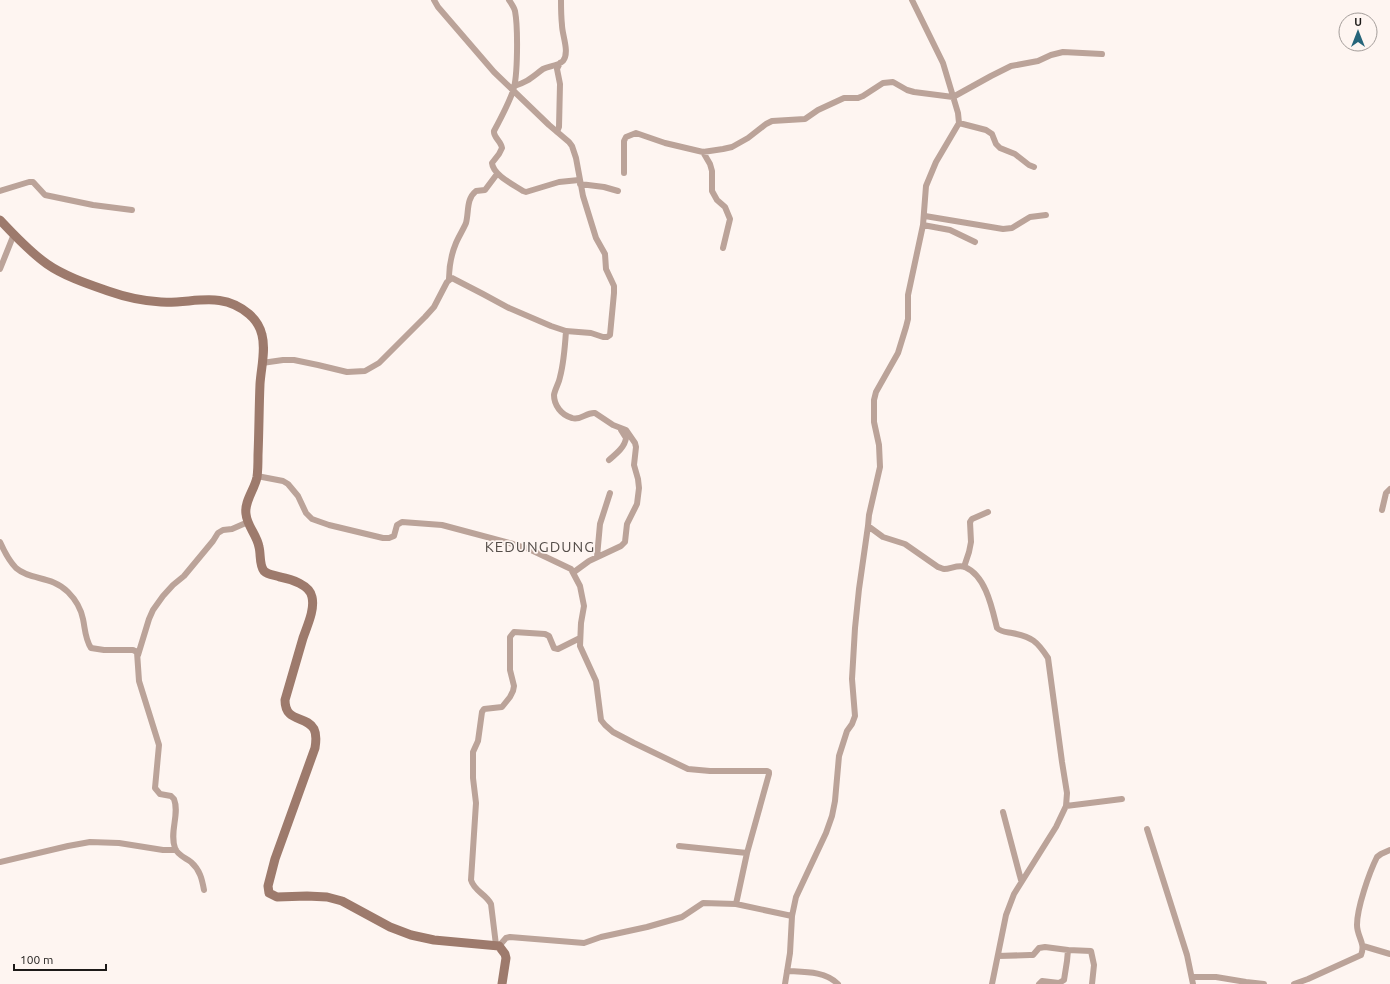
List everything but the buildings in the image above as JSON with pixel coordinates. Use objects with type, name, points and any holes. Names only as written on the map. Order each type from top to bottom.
[{"type":"street","points":[[434,0],[438,7],[479,56],[494,72],[514,89],[569,142],[574,150],[580,182],[592,227],[605,254],[606,269],[614,286],[610,336],[606,337],[591,333],[566,331],[509,308],[454,278],[449,279]]},
{"type":"street","points":[[509,0],[516,18],[517,53],[514,89],[494,131],[495,136],[500,141],[502,148],[492,163],[493,169],[497,174],[526,192],[559,182],[580,182],[618,191]]},
{"type":"street","points":[[557,132],[559,127],[560,84],[558,69],[560,63],[566,56],[562,26],[561,0]]},
{"type":"street","points":[[785,984],[790,953],[792,916],[796,896],[826,833],[832,816],[835,801],[839,756],[847,731],[855,716],[852,679],[855,628],[868,526],[868,515],[880,467],[879,445],[874,422],[874,400],[876,392],[898,354],[908,319],[908,295],[923,225],[926,186],[936,162],[959,123],[954,97],[942,63],[912,0]]},
{"type":"street","points":[[624,173],[624,141],[626,137],[631,134],[641,134],[665,143],[703,152],[723,149],[748,138],[766,124],[772,122],[805,119],[818,110],[844,98],[858,98],[863,96],[883,83],[893,82],[907,90],[914,92],[954,97],[1011,66],[1038,61],[1051,55],[1063,52],[1102,54]]},
{"type":"street","points":[[514,89],[530,80],[544,69],[560,63]]},
{"type":"street","points":[[959,123],[986,130],[992,134],[996,144],[1000,148],[1015,154],[1034,167]]},
{"type":"street","points":[[703,152],[712,171],[712,191],[717,200],[725,207],[730,219],[722,248]]},
{"type":"street","points":[[262,363],[294,360],[318,364],[347,372],[365,371],[379,364],[434,307],[449,279],[450,260],[456,242],[465,224],[470,198],[476,191],[485,190],[497,174]]},
{"type":"street","points":[[0,191],[33,182],[40,192],[45,195],[94,205],[132,210]]},
{"type":"street","points":[[924,216],[1003,229],[1012,228],[1030,217],[1046,215]]},
{"type":"street","points":[[0,220],[48,265],[66,274],[110,292],[152,302],[206,299],[233,303],[250,314],[260,328],[263,337],[257,476],[245,512],[259,546],[262,569],[271,575],[281,577],[303,586],[310,592],[312,598],[312,608],[285,700],[285,707],[294,717],[310,724],[314,730],[316,739],[315,748],[275,859],[268,886],[269,893],[277,897],[327,897],[342,901],[390,927],[411,935],[434,940],[498,945],[506,938],[510,937],[584,943],[601,937],[647,927],[682,917],[703,903],[736,904],[792,916]]},
{"type":"street","points":[[923,225],[950,230],[975,242]]},
{"type":"street","points":[[0,269],[14,234]]},
{"type":"street","points":[[566,331],[560,377],[554,395],[557,406],[561,412],[569,418],[576,419],[595,413],[629,433],[636,447],[634,465],[638,484],[637,504],[627,524],[625,542],[621,546],[597,557],[574,572]]},
{"type":"street","points":[[609,460],[621,449],[626,441],[626,438],[618,427]]},
{"type":"street","points":[[257,476],[283,481],[288,484],[298,496],[308,516],[320,522],[383,538],[394,536],[397,525],[402,522],[442,525],[529,549],[568,567],[574,572],[580,586],[584,606],[580,646],[596,682],[601,720],[605,726],[613,732],[654,753],[688,768],[710,771],[769,772],[747,852],[736,904]]},
{"type":"street","points":[[1382,510],[1386,493],[1390,489]]},
{"type":"street","points":[[597,557],[600,524],[610,493]]},
{"type":"street","points":[[964,566],[971,542],[970,522],[972,519],[988,512]]},
{"type":"street","points":[[204,890],[200,873],[192,863],[176,850],[174,843],[175,802],[171,796],[160,794],[155,788],[159,745],[139,681],[138,655],[152,610],[163,596],[184,576],[218,533],[248,522]]},
{"type":"street","points":[[868,526],[883,537],[905,544],[938,567],[944,569],[964,566],[974,573],[985,588],[997,628],[1002,631],[1031,638],[1041,646],[1048,658],[1062,762],[1068,793],[1066,806],[1056,827],[1021,880],[1014,894],[1006,915],[992,984]]},
{"type":"street","points":[[0,542],[9,559],[22,572],[58,584],[68,593],[78,606],[82,616],[86,637],[91,648],[109,651],[136,650],[138,655]]},
{"type":"street","points":[[502,984],[506,958],[505,954],[498,945],[491,904],[489,900],[472,885],[471,880],[476,803],[473,778],[474,752],[478,741],[482,712],[484,709],[499,708],[504,705],[513,690],[514,686],[510,670],[510,637],[512,633],[545,634],[549,636],[554,648],[558,649],[580,638]]},
{"type":"street","points":[[1066,806],[1122,799]]},
{"type":"street","points":[[1002,812],[1021,880]]},
{"type":"street","points":[[1147,829],[1187,954],[1193,984]]},
{"type":"street","points":[[0,862],[90,842],[119,843],[163,850],[176,850]]},
{"type":"street","points":[[679,846],[747,852]]},
{"type":"street","points":[[1294,984],[1307,982],[1361,955],[1363,946],[1362,940],[1358,933],[1357,924],[1362,901],[1377,857],[1390,850]]},
{"type":"street","points":[[1363,946],[1390,954]]},
{"type":"street","points":[[998,956],[1033,955],[1039,948],[1045,947],[1091,951],[1094,965],[1092,984]]},
{"type":"street","points":[[1039,984],[1042,981],[1059,982],[1064,980],[1068,961],[1068,950]]},
{"type":"street","points":[[787,971],[826,976],[838,984]]},
{"type":"street","points":[[1192,977],[1216,977],[1264,984]]},
{"type":"district","name":"KEDUNGDUNG","points":[[540,546]]}]
